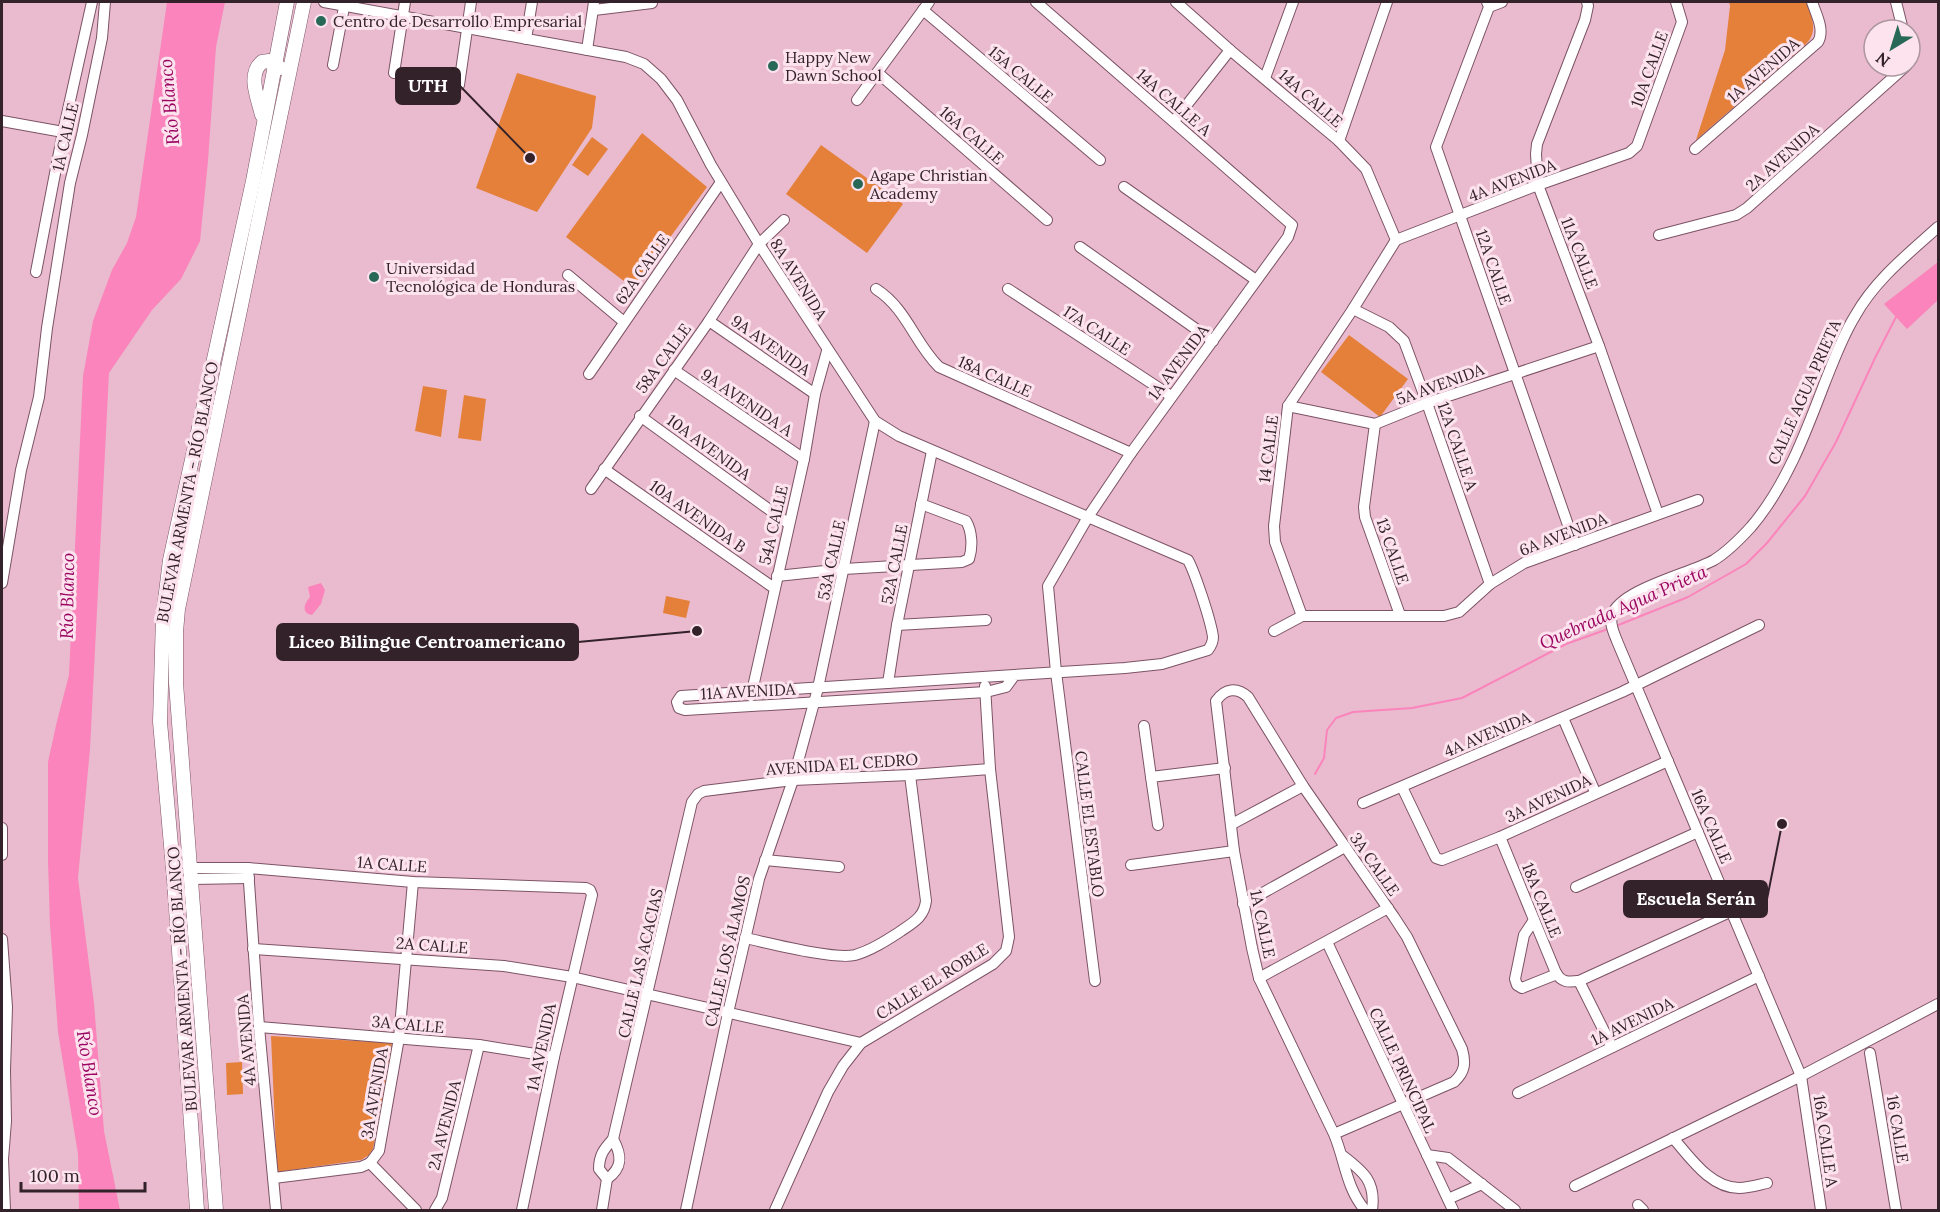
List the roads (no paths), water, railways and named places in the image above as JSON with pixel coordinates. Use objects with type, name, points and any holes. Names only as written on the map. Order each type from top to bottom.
[{"type":"main road","name":"BULEVAR ARMENTA - RÍO BLANCO","points":[[197,1210],[160,722],[162,617],[170,560],[253,181],[287,2]]},
{"type":"main road","name":"BULEVAR ARMENTA - RÍO BLANCO","points":[[216,1210],[176,683],[176,632],[178,609],[203,484],[304,2]]},
{"type":"main road","points":[[267,175],[265,160],[283,73],[274,64]]},
{"type":"main road","points":[[203,484],[198,478],[211,412],[209,382]]},
{"type":"main road","points":[[178,942],[186,927],[183,876],[185,871],[191,873]]},
{"type":"main road","points":[[186,1070],[199,1108],[203,1179],[209,1185],[214,1184]]},
{"type":"street","points":[[36,272],[63,132],[92,2]]},
{"type":"street","name":"1A CALLE","points":[[2,583],[21,470],[39,397],[47,328],[70,183],[102,38],[105,2]]},
{"type":"street","name":"8A AVENIDA","points":[[324,2],[626,57],[644,64],[662,78],[677,100],[759,244],[875,421],[899,436],[932,451],[1188,560],[1213,638],[1212,645]]},
{"type":"street","points":[[394,73],[405,2]]},
{"type":"street","points":[[459,85],[471,2]]},
{"type":"street","points":[[525,39],[532,2]]},
{"type":"street","name":"14A CALLE A","points":[[1036,2],[1292,225]]},
{"type":"street","name":"14A CALLE","points":[[1176,2],[1190,7],[1230,50],[1339,141],[1366,169],[1396,240]]},
{"type":"street","points":[[1265,78],[1293,2]]},
{"type":"street","points":[[1339,141],[1387,2]]},
{"type":"street","points":[[1488,4],[1502,2]]},
{"type":"street","name":"11A CALLE","points":[[1587,2],[1585,20],[1537,144],[1538,185],[1599,346],[1658,514]]},
{"type":"street","name":"10A CALLE","points":[[1637,146],[1682,22],[1676,2]]},
{"type":"street","name":"1A AVENIDA","points":[[1695,149],[1818,42],[1821,30],[1812,2]]},
{"type":"street","points":[[1896,2],[1900,18]]},
{"type":"street","points":[[587,50],[594,6],[652,3]]},
{"type":"street","points":[[333,65],[345,4]]},
{"type":"street","name":"12A CALLE","points":[[1488,4],[1436,147],[1575,545]]},
{"type":"street","points":[[857,100],[926,6]]},
{"type":"street","name":"15A CALLE","points":[[926,6],[1100,160]]},
{"type":"street","points":[[1174,121],[1230,50]]},
{"type":"street","name":"16A CALLE","points":[[878,73],[1047,220]]},
{"type":"street","name":"2A AVENIDA","points":[[1659,235],[1736,215],[1747,208],[1893,78]]},
{"type":"street","points":[[2,121],[63,132]]},
{"type":"street","name":"4A AVENIDA","points":[[1396,240],[1538,185],[1629,153],[1637,146]]},
{"type":"street","name":"62A CALLE","points":[[589,374],[722,182]]},
{"type":"street","points":[[1124,187],[1256,280]]},
{"type":"street","name":"58A CALLE","points":[[591,489],[640,416],[709,321],[759,244],[784,219]]},
{"type":"street","name":"1A AVENIDA","points":[[1088,517],[1171,396],[1288,237],[1292,225]]},
{"type":"street","name":"CALLE AGUA PRIETA","points":[[1611,621],[1612,614],[1622,601],[1697,569],[1716,558],[1750,528],[1764,510],[1797,452],[1854,316],[1884,278],[1938,227]]},
{"type":"street","name":"14 CALLE","points":[[1302,616],[1275,542],[1274,526],[1288,406],[1396,240]]},
{"type":"street","points":[[1080,247],[1213,341]]},
{"type":"street","points":[[568,275],[624,322]]},
{"type":"street","name":"18A CALLE","points":[[876,289],[887,296],[903,314],[930,358],[939,367],[1131,453]]},
{"type":"street","name":"17A CALLE","points":[[1008,289],[1171,396]]},
{"type":"street","name":"12A CALLE A","points":[[1353,309],[1389,327],[1404,341],[1490,584]]},
{"type":"street","name":"9A AVENIDA","points":[[709,321],[815,394]]},
{"type":"street","name":"5A AVENIDA","points":[[1374,424],[1427,403],[1599,346]]},
{"type":"street","name":"54A CALLE","points":[[748,706],[804,459],[815,394],[827,351]]},
{"type":"street","name":"9A AVENIDA A","points":[[674,370],[804,459]]},
{"type":"street","points":[[1288,406],[1374,424]]},
{"type":"street","name":"10A AVENIDA","points":[[640,416],[789,524]]},
{"type":"street","name":"53A CALLE","points":[[814,704],[875,421]]},
{"type":"street","name":"13 CALLE","points":[[1374,424],[1364,507],[1365,517],[1400,615]]},
{"type":"street","name":"52A CALLE","points":[[888,683],[932,451]]},
{"type":"street","name":"10A AVENIDA B","points":[[604,469],[776,582]]},
{"type":"street","name":"6A AVENIDA","points":[[1274,631],[1302,616],[1444,616],[1453,614],[1459,612],[1490,584],[1524,563],[1698,500]]},
{"type":"street","points":[[776,582],[844,569],[962,562],[969,559],[972,551],[966,521],[921,504]]},
{"type":"street","name":"CALLE EL ESTABLO","points":[[1088,517],[1048,586],[1056,672],[1095,981]]},
{"type":"street","points":[[897,626],[986,620]]},
{"type":"street","name":"16A CALLE","points":[[1611,621],[1617,641],[1801,1076]]},
{"type":"street","name":"4A AVENIDA","points":[[1363,803],[1636,686],[1759,625]]},
{"type":"street","name":"11A AVENIDA","points":[[1014,676],[1006,687],[986,692],[685,710],[679,708],[677,702],[681,696],[1014,676],[1162,664],[1208,650],[1212,645]]},
{"type":"street","name":"CALLE EL ROBLE","points":[[775,1210],[828,1092],[843,1066],[861,1043],[993,964],[1006,951],[1009,937],[990,769],[985,676]]},
{"type":"street","name":"1A CALLE","points":[[1231,689],[1221,694],[1216,701],[1234,851],[1252,948],[1260,978],[1343,1156],[1350,1188],[1365,1210]]},
{"type":"street","name":"3A CALLE","points":[[1231,689],[1241,691],[1248,697],[1303,786],[1388,908],[1407,938],[1462,1049],[1464,1058],[1461,1075],[1454,1082],[1403,1104]]},
{"type":"street","name":"CALLE LOS ÁLAMOS","points":[[686,1210],[745,938],[765,860],[793,780],[814,704]]},
{"type":"street","points":[[1563,718],[1595,792]]},
{"type":"street","points":[[1144,726],[1158,825]]},
{"type":"street","name":"3A AVENIDA","points":[[1402,787],[1434,854],[1440,860],[1500,837],[1595,792],[1668,761]]},
{"type":"street","points":[[1151,777],[1225,768]]},
{"type":"street","name":"AVENIDA EL CEDRO","points":[[698,794],[704,791],[793,780],[990,769]]},
{"type":"street","points":[[745,938],[837,956],[854,955],[881,944],[920,918],[925,911],[926,900],[910,775]]},
{"type":"street","points":[[1232,824],[1303,786]]},
{"type":"street","name":"CALLE LAS ACACIAS","points":[[607,1179],[598,1169],[599,1157],[613,1139],[692,802],[698,794]]},
{"type":"street","points":[[2,828],[2,855]]},
{"type":"street","points":[[1576,887],[1698,832]]},
{"type":"street","name":"18A CALLE","points":[[1500,837],[1557,974]]},
{"type":"street","points":[[1244,904],[1345,847]]},
{"type":"street","points":[[1131,865],[1234,851]]},
{"type":"street","points":[[765,860],[839,867]]},
{"type":"street","name":"1A CALLE","points":[[191,873],[248,873],[586,888],[590,891]]},
{"type":"street","name":"4A AVENIDA","points":[[248,873],[276,1210]]},
{"type":"street","name":"3A AVENIDA","points":[[370,1163],[379,1151],[399,1038],[413,882]]},
{"type":"street","name":"1A AVENIDA","points":[[522,1210],[554,1057],[592,895],[590,891]]},
{"type":"street","points":[[1260,978],[1388,908]]},
{"type":"street","points":[[1534,920],[1524,935],[1515,979],[1517,985],[1522,988],[1557,974],[1566,982],[1579,981],[1732,911]]},
{"type":"street","points":[[2,939],[7,1007],[4,1070],[6,1120],[3,1159],[5,1210]]},
{"type":"street","name":"CALLE PRINCIPAL","points":[[1327,942],[1453,1210]]},
{"type":"street","name":"2A CALLE","points":[[253,949],[504,966],[572,977],[861,1043]]},
{"type":"street","name":"1A AVENIDA","points":[[1518,1093],[1759,976]]},
{"type":"street","points":[[1579,981],[1612,1047]]},
{"type":"street","points":[[1575,1186],[1801,1076],[1938,1004]]},
{"type":"street","name":"3A CALLE","points":[[259,1027],[479,1045],[554,1057]]},
{"type":"street","name":"2A AVENIDA","points":[[435,1210],[442,1198],[479,1045]]},
{"type":"street","name":"16 CALLE","points":[[1870,1053],[1896,1210]]},
{"type":"street","name":"16A CALLE A","points":[[1801,1076],[1821,1210]]},
{"type":"street","points":[[1334,1134],[1403,1104]]},
{"type":"street","points":[[1673,1138],[1716,1182],[1740,1188],[1767,1183]]},
{"type":"street","name":"CALLE LAS ACACIAS","points":[[602,1210],[607,1179],[614,1174],[620,1162],[620,1151],[613,1139]]},
{"type":"street","points":[[1427,1155],[1448,1158],[1515,1210]]},
{"type":"street","name":"1A CALLE","points":[[1343,1156],[1359,1168],[1370,1181],[1374,1197],[1372,1210]]},
{"type":"street","points":[[274,1178],[361,1167],[370,1163],[416,1210]]},
{"type":"street","points":[[1448,1199],[1482,1184]]},
{"type":"water","name":"Río Blanco","points":[[167,2],[225,2],[216,47],[200,241],[181,279],[152,310],[109,373],[90,749],[78,878],[94,1003],[104,1131],[120,1210],[79,1210],[78,1154],[58,1032],[50,925],[48,762],[69,675],[83,376],[93,321],[112,270],[127,243],[136,217]]},
{"type":"water","points":[[1938,262],[1938,300],[1907,329],[1884,304]]},
{"type":"water","points":[[321,583],[325,590],[321,604],[312,615],[309,614],[305,610],[306,602],[310,597],[308,587]]},
{"type":"waterway","name":"Quebrada Agua Prieta","points":[[1616,626],[1688,597],[1746,564],[1767,543],[1805,496],[1836,442],[1897,315]]},
{"type":"waterway","name":"Quebrada Agua Prieta","points":[[1315,774],[1324,758],[1327,730],[1336,718],[1353,712],[1412,708],[1462,698],[1566,644],[1608,629]]},
{"type":"place","name":"Centro de Desarrollo Empresarial","points":[[321,21]]},
{"type":"place","name":"Happy New Dawn School","points":[[773,66]]},
{"type":"place","name":"UTH","points":[[530,158]]},
{"type":"place","name":"Agape Christian Academy","points":[[858,184]]},
{"type":"place","name":"Universidad Tecnológica de Honduras","points":[[374,277]]},
{"type":"place","name":"Liceo Bilingue Centroamericano","points":[[697,631]]},
{"type":"place","name":"Escuela Serán","points":[[1782,824]]}]
